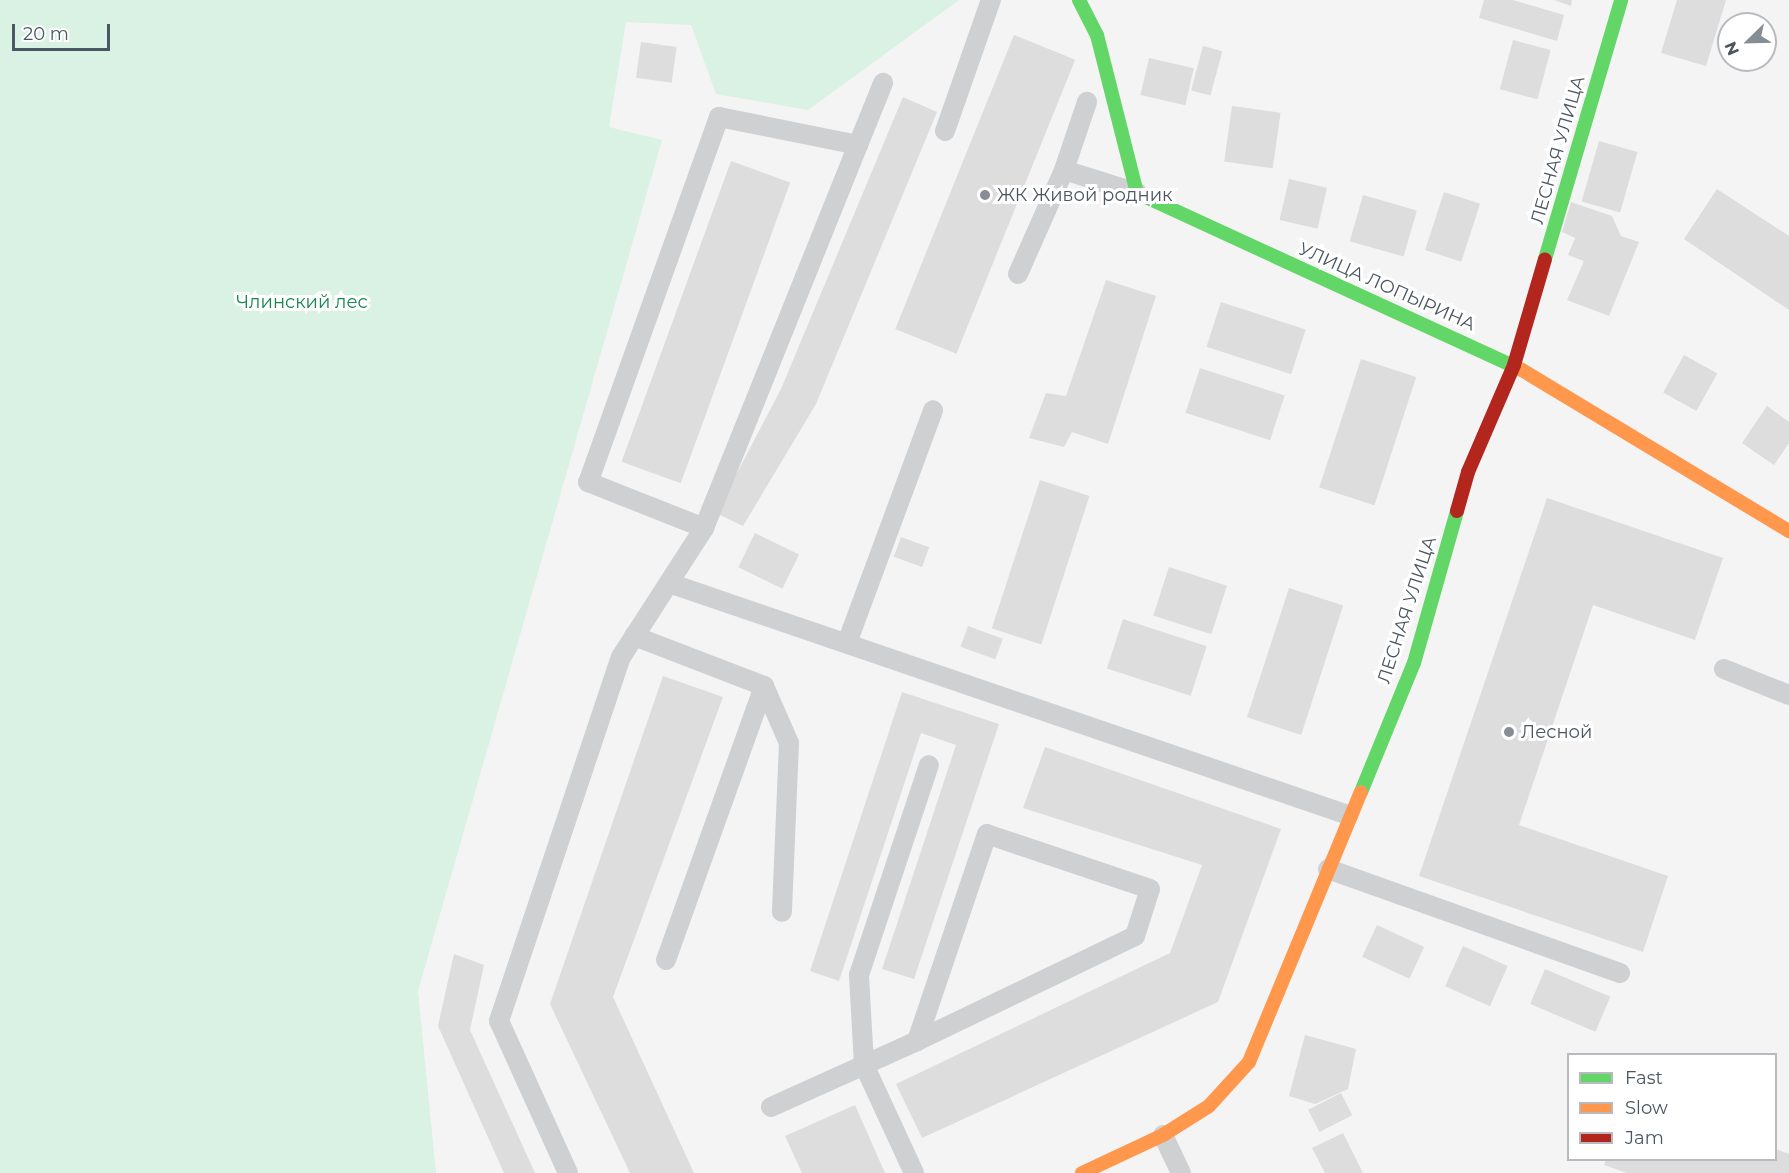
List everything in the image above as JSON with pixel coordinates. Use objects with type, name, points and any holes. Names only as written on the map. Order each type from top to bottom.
[{"type":"street","points":[[1079,0],[1097,35],[1137,193]]},
{"type":"street","name":"ЛЕСНАЯ УЛИЦА","points":[[1082,1173],[1163,1135],[1209,1106],[1249,1062],[1348,815],[1414,663],[1468,472],[1514,364],[1621,0]]},
{"type":"street","name":"УЛИЦА ЛОПЫРИНА","points":[[1137,193],[1514,364],[1789,531]]},
{"type":"lane","points":[[945,131],[992,0]]},
{"type":"lane","points":[[568,1173],[499,1021],[621,657],[704,528],[883,83]]},
{"type":"lane","points":[[1018,274],[1064,170],[1087,102]]},
{"type":"lane","points":[[704,528],[588,482],[719,117],[858,145]]},
{"type":"lane","points":[[1064,170],[1137,193]]},
{"type":"lane","points":[[847,643],[933,410]]},
{"type":"lane","points":[[669,583],[1348,815]]},
{"type":"lane","points":[[634,636],[764,686],[789,743],[782,912]]},
{"type":"lane","points":[[1724,669],[1789,695]]},
{"type":"lane","points":[[666,960],[764,686]]},
{"type":"lane","points":[[914,1173],[864,1065],[860,975],[930,765]]},
{"type":"lane","points":[[771,1107],[917,1041],[1135,936],[1150,889],[987,834],[917,1041]]},
{"type":"lane","points":[[1328,869],[1620,973]]},
{"type":"lane","points":[[1163,1135],[1181,1173]]},
{"type":"green space","name":"Члинский лес","points":[[0,0],[959,0],[808,110],[716,94],[691,25],[626,22],[609,127],[662,140],[418,991],[436,1173],[0,1173]]},
{"type":"building","points":[[1484,0],[1513,0],[1564,15],[1557,41],[1479,18]]},
{"type":"building","points":[[1554,0],[1572,0],[1571,6]]},
{"type":"building","points":[[1677,0],[1726,0],[1722,12],[1717,12],[1717,30],[1706,66],[1661,53]]},
{"type":"building","name":"ЖК Живой родник","points":[[1014,35],[1075,60],[956,354],[895,329]]},
{"type":"building","points":[[1513,40],[1551,50],[1537,99],[1500,89]]},
{"type":"building","points":[[641,42],[677,47],[672,83],[636,78]]},
{"type":"building","points":[[1203,46],[1222,51],[1210,96],[1191,90]]},
{"type":"building","points":[[1149,58],[1194,68],[1185,105],[1140,95]]},
{"type":"building","points":[[903,97],[937,112],[816,404],[743,526],[716,513],[781,389]]},
{"type":"building","points":[[1232,106],[1281,113],[1273,168],[1224,161]]},
{"type":"building","points":[[1599,141],[1637,152],[1620,213],[1582,202]]},
{"type":"building","points":[[731,161],[790,183],[681,483],[622,462]]},
{"type":"building","points":[[1289,179],[1327,188],[1318,229],[1280,220]]},
{"type":"building","points":[[1717,189],[1789,236],[1789,310],[1684,239]]},
{"type":"building","points":[[1444,192],[1480,204],[1461,262],[1425,250]]},
{"type":"building","points":[[1363,195],[1417,210],[1404,257],[1350,241]]},
{"type":"building","points":[[1571,202],[1612,216],[1621,236],[1639,242],[1609,316],[1567,300],[1584,261],[1568,255],[1575,238],[1562,232]]},
{"type":"building","points":[[1106,280],[1156,296],[1108,444],[1072,432],[1064,447],[1029,438],[1046,393],[1066,396]]},
{"type":"building","points":[[1221,302],[1306,330],[1291,374],[1206,347]]},
{"type":"building","points":[[1684,355],[1717,373],[1696,411],[1663,393]]},
{"type":"building","points":[[1361,359],[1416,377],[1374,505],[1319,487]]},
{"type":"building","points":[[1200,368],[1285,396],[1270,440],[1185,413]]},
{"type":"building","points":[[1767,406],[1789,422],[1789,443],[1774,465],[1742,443]]},
{"type":"building","points":[[1040,480],[1089,496],[1041,644],[992,628]]},
{"type":"building","name":"Лесной","points":[[1547,498],[1723,558],[1695,640],[1593,605],[1519,825],[1668,876],[1643,952],[1419,876]]},
{"type":"building","points":[[755,533],[799,554],[782,589],[738,567]]},
{"type":"building","points":[[901,537],[929,547],[922,567],[894,557]]},
{"type":"building","points":[[1169,567],[1227,586],[1211,634],[1153,616]]},
{"type":"building","points":[[1289,588],[1343,606],[1301,735],[1247,717]]},
{"type":"building","points":[[1123,619],[1207,646],[1191,696],[1107,668]]},
{"type":"building","points":[[968,626],[1003,639],[995,659],[960,647]]},
{"type":"building","points":[[663,676],[723,697],[613,997],[694,1173],[630,1173],[550,1004]]},
{"type":"building","points":[[902,692],[999,724],[914,979],[882,969],[956,745],[921,733],[839,981],[810,971]]},
{"type":"building","points":[[1045,747],[1281,829],[1218,1002],[922,1138],[896,1084],[1170,953],[1202,865],[1023,808]]},
{"type":"building","points":[[1377,925],[1424,947],[1409,979],[1362,957]]},
{"type":"building","points":[[1463,946],[1508,966],[1490,1006],[1445,986]]},
{"type":"building","points":[[454,954],[484,965],[470,1030],[535,1173],[504,1173],[438,1026]]},
{"type":"building","points":[[1545,969],[1610,997],[1596,1032],[1530,1004]]},
{"type":"building","points":[[1305,1035],[1356,1049],[1348,1089],[1315,1104],[1289,1096]]},
{"type":"building","points":[[1341,1093],[1352,1115],[1319,1132],[1308,1110]]},
{"type":"building","points":[[855,1105],[885,1173],[802,1173],[785,1136]]},
{"type":"building","points":[[1343,1133],[1363,1173],[1325,1173],[1312,1148]]},
{"type":"building","points":[[1777,1149],[1789,1154],[1789,1173],[1627,1173],[1604,1165],[1606,1161],[1777,1161]]},
{"type":"traffic: fast","points":[[1079,0],[1097,35],[1137,193],[1522,370]]},
{"type":"traffic: fast","points":[[1545,259],[1621,0]]},
{"type":"traffic: fast","points":[[1361,792],[1414,663],[1457,511]]},
{"type":"traffic: slow","points":[[1522,370],[1789,531]]},
{"type":"traffic: slow","points":[[1082,1173],[1163,1135],[1209,1106],[1249,1062],[1361,792]]},
{"type":"traffic: jam","points":[[1457,511],[1468,472],[1514,365],[1545,259]]},
{"type":"place","name":"ЖК Живой родник","points":[[985,195]]},
{"type":"place","name":"Лесной","points":[[1509,732]]}]
